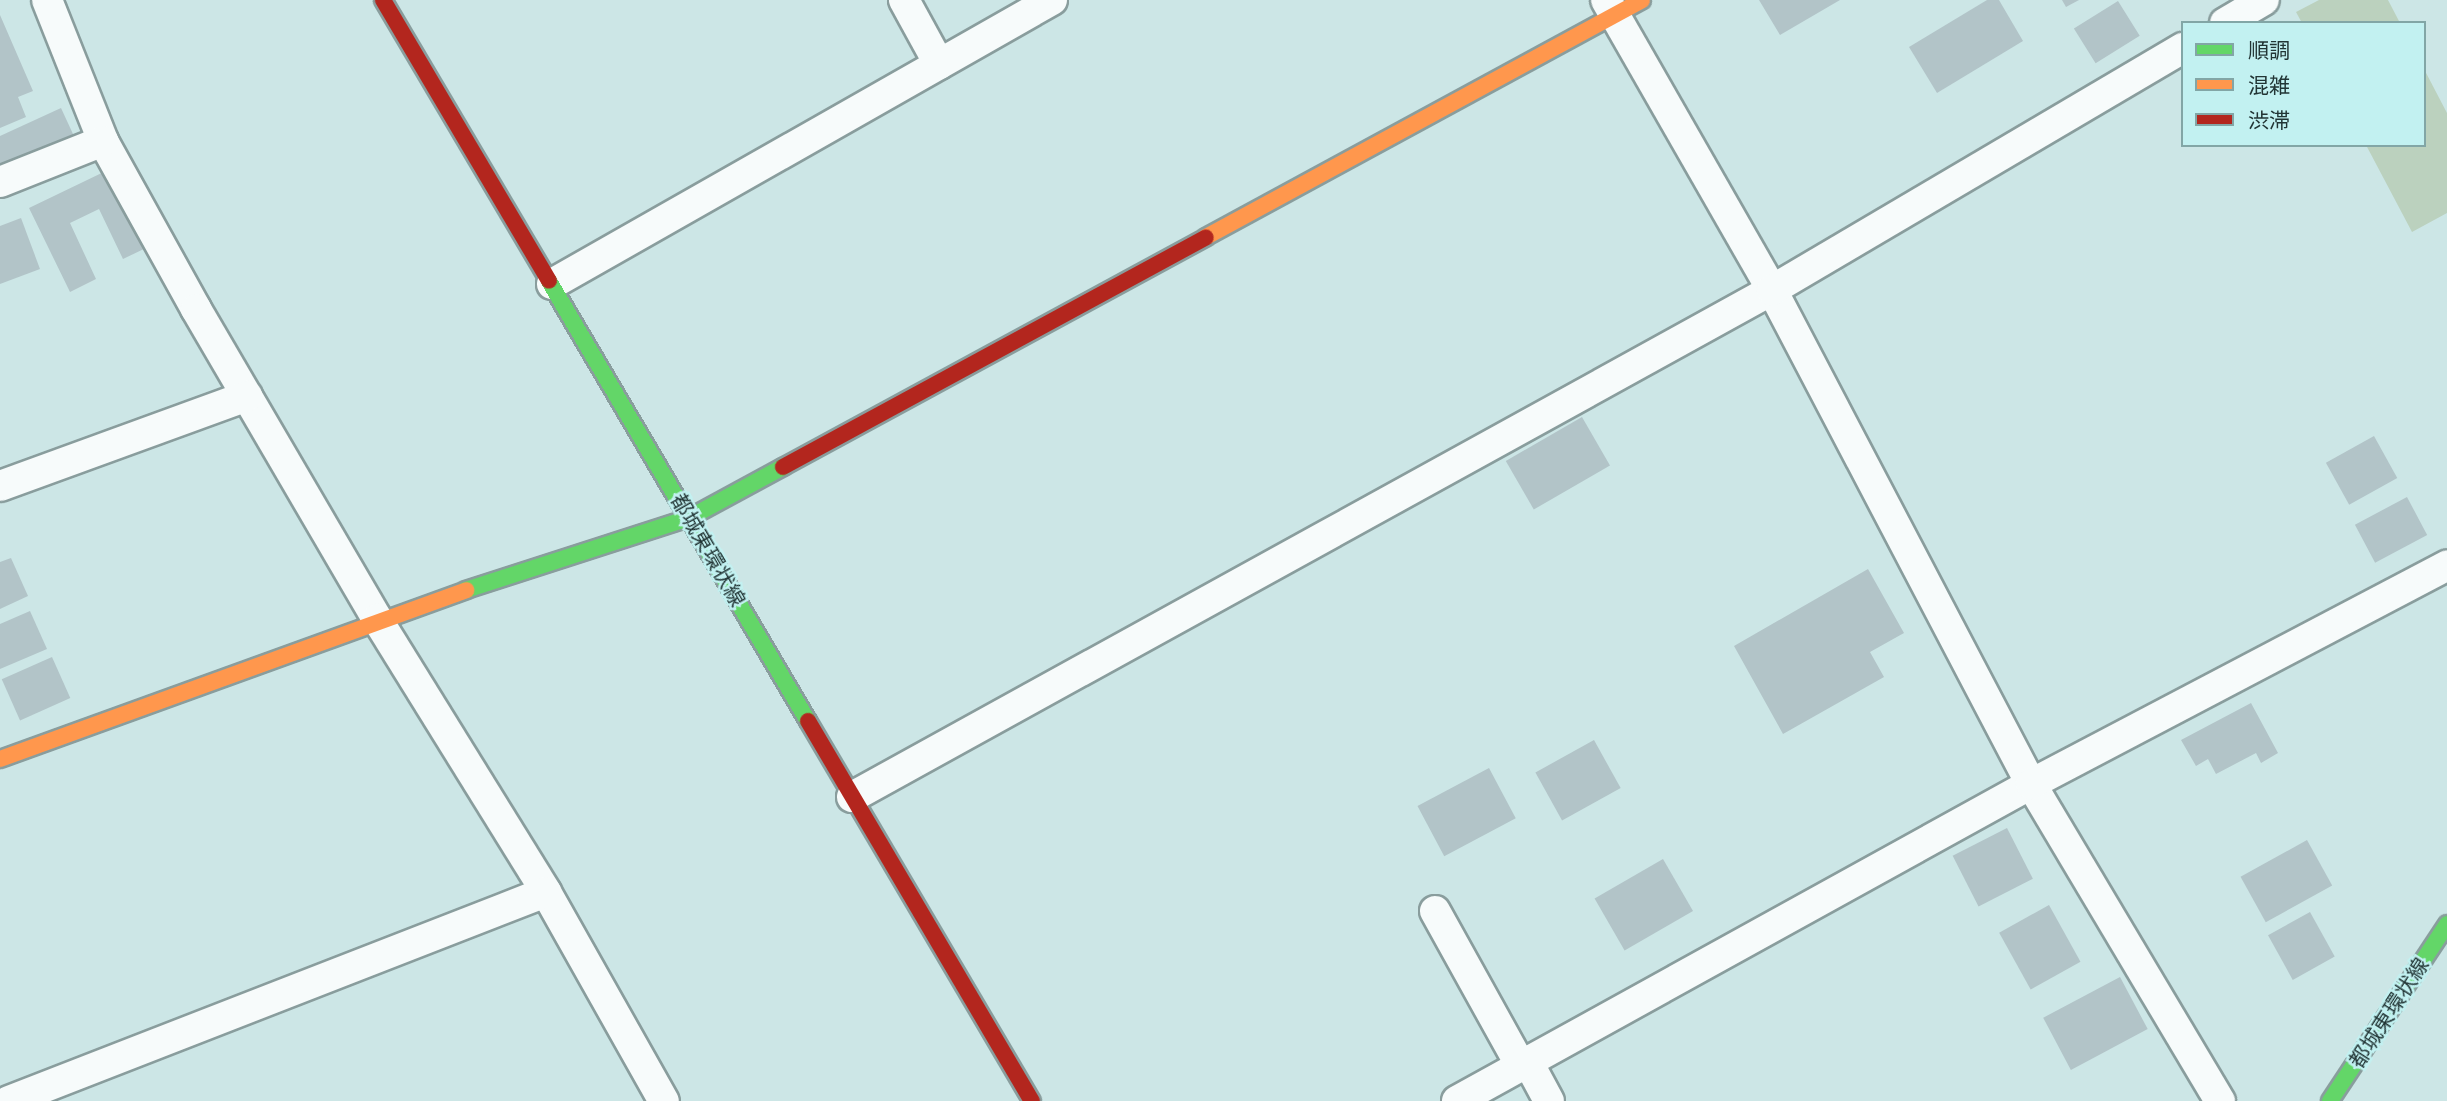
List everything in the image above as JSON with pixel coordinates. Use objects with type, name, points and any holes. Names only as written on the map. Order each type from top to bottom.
[{"type":"street","points":[[47,0],[103,141],[377,619],[546,892],[664,1101]]},
{"type":"street","name":"都城東環状線","points":[[383,0],[1032,1101]]},
{"type":"street","points":[[904,0],[939,64]]},
{"type":"street","points":[[552,284],[1052,0]]},
{"type":"street","points":[[0,760],[377,619],[689,518],[1610,7],[1642,0]]},
{"type":"street","points":[[2228,21],[2264,0]]},
{"type":"street","points":[[1610,7],[1772,290],[2031,784],[2220,1101]]},
{"type":"street","points":[[852,797],[1772,290],[2181,49]]},
{"type":"street","points":[[0,182],[103,141]]},
{"type":"street","points":[[0,486],[247,396]]},
{"type":"street","points":[[1457,1101],[2031,784],[2447,566]]},
{"type":"street","points":[[9,1101],[546,892]]},
{"type":"street","points":[[1435,911],[1549,1101]]},
{"type":"street","name":"都城東環状線","points":[[2330,1101],[2447,924]]},
{"type":"green space","points":[[2319,0],[2388,0],[2399,21],[2301,21],[2296,12]]},
{"type":"green space","points":[[2426,73],[2447,113],[2447,213],[2412,232],[2367,147],[2426,147]]},
{"type":"building","points":[[1759,0],[1840,0],[1780,35]]},
{"type":"building","points":[[1987,0],[1999,0],[2023,41],[1937,93],[1909,47]]},
{"type":"building","points":[[2062,0],[2079,0],[2066,7]]},
{"type":"building","points":[[2118,1],[2140,36],[2096,63],[2074,29]]},
{"type":"building","points":[[0,15],[33,91],[18,97],[26,117],[0,128]]},
{"type":"building","points":[[61,108],[79,147],[0,171],[0,136]]},
{"type":"building","points":[[110,169],[148,247],[123,259],[99,209],[70,223],[96,279],[70,292],[29,208]]},
{"type":"building","points":[[21,218],[40,269],[0,284],[0,226]]},
{"type":"building","points":[[1582,417],[1610,465],[1534,509],[1506,461]]},
{"type":"building","points":[[2374,436],[2397,478],[2349,505],[2326,463]]},
{"type":"building","points":[[2407,497],[2427,535],[2375,563],[2355,525]]},
{"type":"building","points":[[11,558],[28,596],[0,609],[0,562]]},
{"type":"building","points":[[1868,569],[1904,633],[1870,652],[1884,677],[1783,734],[1734,646]]},
{"type":"building","points":[[30,611],[47,649],[0,669],[0,624]]},
{"type":"building","points":[[52,657],[70,698],[20,720],[2,679]]},
{"type":"building","points":[[2251,703],[2278,753],[2261,763],[2256,753],[2216,774],[2208,759],[2196,766],[2181,740]]},
{"type":"building","points":[[1594,740],[1621,788],[1562,821],[1535,772]]},
{"type":"building","points":[[1489,768],[1516,818],[1444,856],[1417,806]]},
{"type":"building","points":[[2007,828],[2033,879],[1979,906],[1953,856]]},
{"type":"building","points":[[2307,840],[2332,885],[2266,922],[2241,877]]},
{"type":"building","points":[[1663,859],[1693,911],[1625,950],[1595,899]]},
{"type":"building","points":[[2049,905],[2081,962],[2031,989],[1999,933]]},
{"type":"building","points":[[2310,912],[2335,957],[2293,980],[2268,935]]},
{"type":"building","points":[[2120,977],[2148,1029],[2071,1070],[2043,1018]]},
{"type":"traffic: fast","points":[[549,281],[808,721]]},
{"type":"traffic: fast","points":[[466,590],[689,518],[783,467]]},
{"type":"traffic: fast","points":[[2330,1101],[2447,924]]},
{"type":"traffic: slow","points":[[1206,237],[1642,0]]},
{"type":"traffic: slow","points":[[0,759],[466,590]]},
{"type":"traffic: jam","points":[[383,0],[549,281]]},
{"type":"traffic: jam","points":[[783,467],[1206,237]]},
{"type":"traffic: jam","points":[[808,721],[1032,1101]]}]
